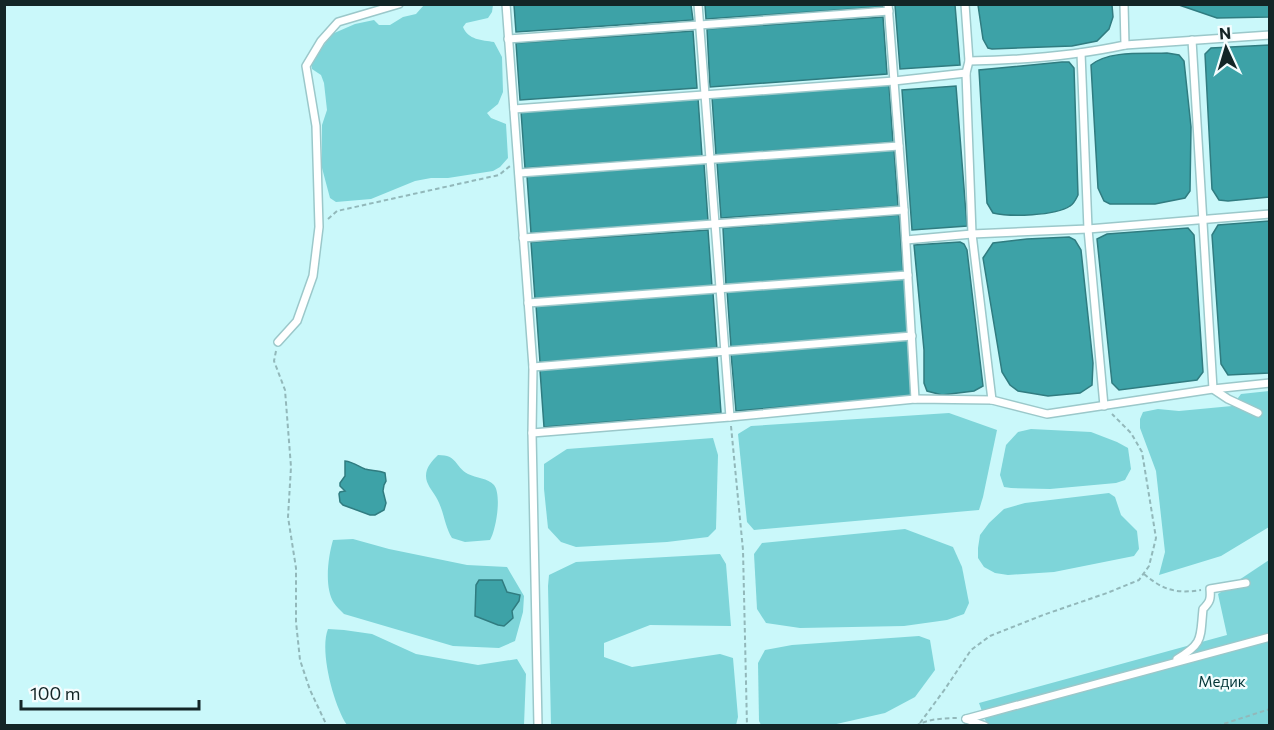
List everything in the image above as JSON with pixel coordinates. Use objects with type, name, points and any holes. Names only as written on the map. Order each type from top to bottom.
[{"type":"lane","points":[[278,342],[297,321],[313,276],[319,227],[316,126],[306,66],[321,42],[338,22],[399,4]]},
{"type":"lane","points":[[506,4],[533,368],[532,433],[538,726]]},
{"type":"lane","points":[[698,4],[730,417]]},
{"type":"lane","points":[[965,4],[969,61],[966,73],[972,234],[992,400]]},
{"type":"lane","points":[[1124,4],[1125,45]]},
{"type":"lane","points":[[508,39],[888,8],[904,210],[915,399]]},
{"type":"lane","points":[[969,61],[1095,52],[1125,45],[1269,35]]},
{"type":"lane","points":[[1192,40],[1213,388]]},
{"type":"lane","points":[[1081,53],[1088,229],[1104,406]]},
{"type":"lane","points":[[514,109],[894,81],[966,73]]},
{"type":"lane","points":[[519,173],[899,146]]},
{"type":"lane","points":[[523,238],[904,210]]},
{"type":"lane","points":[[906,240],[972,234],[1088,229],[1269,214]]},
{"type":"lane","points":[[528,303],[908,275]]},
{"type":"lane","points":[[533,368],[912,336]]},
{"type":"lane","points":[[532,433],[915,399],[992,400],[1047,414],[1213,388],[1269,383]]},
{"type":"lane","points":[[1213,388],[1228,399],[1258,413]]},
{"type":"lane","points":[[1170,664],[1193,649],[1201,635],[1203,609],[1210,603],[1210,589],[1246,582]]},
{"type":"lane","points":[[966,719],[1269,637]]},
{"type":"lane","points":[[966,719],[985,726]]},
{"type":"path","points":[[319,227],[337,211],[499,175],[518,160]]},
{"type":"path","points":[[278,342],[274,361],[285,390],[291,467],[288,517],[296,568],[296,622],[300,660],[309,690],[327,726]]},
{"type":"path","points":[[916,726],[945,689],[971,650],[990,636],[1139,580],[1149,566],[1156,538],[1142,452],[1131,433],[1104,406]]},
{"type":"path","points":[[730,417],[742,550],[747,726]]},
{"type":"path","points":[[1143,574],[1158,586],[1175,591],[1191,592],[1210,589]]},
{"type":"path","points":[[1217,726],[1269,710]]},
{"type":"path","points":[[920,723],[949,718],[966,719]]},
{"type":"green space","points":[[424,5],[493,5],[488,18],[466,23],[463,27],[472,37],[494,42],[502,57],[503,92],[498,104],[487,113],[491,118],[506,124],[508,158],[493,171],[415,181],[371,199],[336,202],[330,198],[322,168],[322,125],[327,110],[324,83],[321,75],[312,69],[311,63],[332,34],[355,24],[374,20],[379,25],[390,25],[403,17],[416,14]]},
{"type":"green space","points":[[1269,391],[1269,527],[1221,556],[1159,575],[1165,552],[1156,471],[1140,428],[1143,412],[1158,409],[1179,411],[1232,406],[1241,394]]},
{"type":"green space","points":[[949,413],[997,430],[979,510],[754,530],[747,522],[738,434],[751,426]]},
{"type":"green space","points":[[1031,429],[1091,432],[1117,442],[1128,448],[1131,469],[1125,480],[1116,483],[1050,489],[1004,487],[1000,475],[1006,445],[1018,432]]},
{"type":"green space","points":[[713,438],[718,455],[716,529],[708,537],[667,542],[576,547],[561,542],[548,528],[544,464],[567,449]]},
{"type":"green space","points":[[438,455],[453,459],[468,474],[485,479],[494,485],[498,496],[497,512],[490,540],[465,542],[452,538],[439,502],[426,479],[428,467]]},
{"type":"green space","points":[[1109,493],[1115,497],[1121,515],[1137,531],[1139,549],[1134,556],[1054,572],[1008,575],[995,573],[984,567],[978,558],[980,535],[1004,509],[1025,503]]},
{"type":"green space","points":[[905,529],[953,547],[962,567],[969,603],[964,614],[947,620],[904,626],[800,628],[766,623],[757,609],[754,554],[762,543]]},
{"type":"green space","points":[[353,539],[467,565],[507,567],[524,596],[523,612],[515,641],[499,648],[453,646],[344,614],[331,597],[328,563],[333,540]]},
{"type":"green space","points":[[720,554],[726,564],[731,626],[650,625],[604,643],[604,657],[632,667],[720,654],[733,658],[738,717],[736,725],[551,725],[549,575],[576,562]]},
{"type":"green space","name":"Медик","points":[[1269,560],[1269,725],[987,725],[979,703],[1227,635],[1218,594]]},
{"type":"green space","points":[[328,629],[372,634],[416,654],[478,665],[517,659],[526,674],[524,725],[347,725],[337,705],[329,678],[325,651]]},
{"type":"green space","points":[[919,636],[930,640],[935,670],[915,697],[885,713],[832,725],[761,725],[759,721],[758,663],[765,650],[792,645]]},
{"type":"shaded area","points":[[514,5],[691,5],[693,20],[516,32]]},
{"type":"shaded area","points":[[705,5],[883,5],[883,7],[706,19]]},
{"type":"shaded area","points":[[895,5],[955,5],[960,65],[900,69]]},
{"type":"shaded area","points":[[978,5],[1112,5],[1113,17],[1109,29],[1097,41],[1072,46],[992,49],[988,48],[983,39]]},
{"type":"shaded area","points":[[1179,5],[1269,5],[1269,17],[1217,18]]},
{"type":"shaded area","points":[[883,17],[887,74],[710,87],[707,29]]},
{"type":"shaded area","points":[[693,31],[697,88],[520,100],[516,43]]},
{"type":"shaded area","points":[[1269,45],[1269,197],[1219,200],[1212,189],[1205,54],[1211,48]]},
{"type":"shaded area","points":[[1167,53],[1179,55],[1184,61],[1191,127],[1190,191],[1185,198],[1155,204],[1110,204],[1104,201],[1098,188],[1091,65],[1117,55]]},
{"type":"shaded area","points":[[1069,62],[1074,68],[1078,195],[1071,205],[1054,212],[1021,215],[993,213],[987,203],[979,70]]},
{"type":"shaded area","points":[[889,85],[893,142],[716,155],[712,97]]},
{"type":"shaded area","points":[[956,86],[967,226],[912,230],[902,90]]},
{"type":"shaded area","points":[[698,98],[702,156],[525,168],[521,111]]},
{"type":"shaded area","points":[[894,149],[898,206],[721,218],[717,162]]},
{"type":"shaded area","points":[[704,164],[708,221],[531,233],[527,176]]},
{"type":"shaded area","points":[[899,215],[903,272],[726,285],[723,228]]},
{"type":"shaded area","points":[[1269,221],[1269,373],[1228,375],[1221,364],[1212,235],[1218,225]]},
{"type":"shaded area","points":[[1188,228],[1194,235],[1203,372],[1197,380],[1119,390],[1112,383],[1097,239],[1107,234]]},
{"type":"shaded area","points":[[708,230],[712,287],[535,299],[531,242]]},
{"type":"shaded area","points":[[1069,237],[1075,240],[1081,250],[1093,363],[1092,385],[1080,393],[1048,396],[1018,391],[1010,385],[1002,372],[983,258],[993,243]]},
{"type":"shaded area","points":[[960,242],[967,250],[983,386],[974,391],[942,395],[927,391],[924,383],[924,350],[914,245]]},
{"type":"shaded area","points":[[904,277],[908,335],[731,347],[727,290]]},
{"type":"shaded area","points":[[713,293],[717,350],[540,362],[536,305]]},
{"type":"shaded area","points":[[908,339],[913,396],[736,411],[731,353]]},
{"type":"shaded area","points":[[717,356],[721,413],[544,427],[540,370]]},
{"type":"shaded area","points":[[345,461],[365,469],[385,473],[386,481],[383,491],[386,503],[384,510],[370,515],[340,502],[339,494],[345,491],[340,483],[345,476]]},
{"type":"shaded area","points":[[479,580],[502,580],[507,592],[520,595],[512,611],[513,618],[504,626],[475,616],[476,585]]}]
